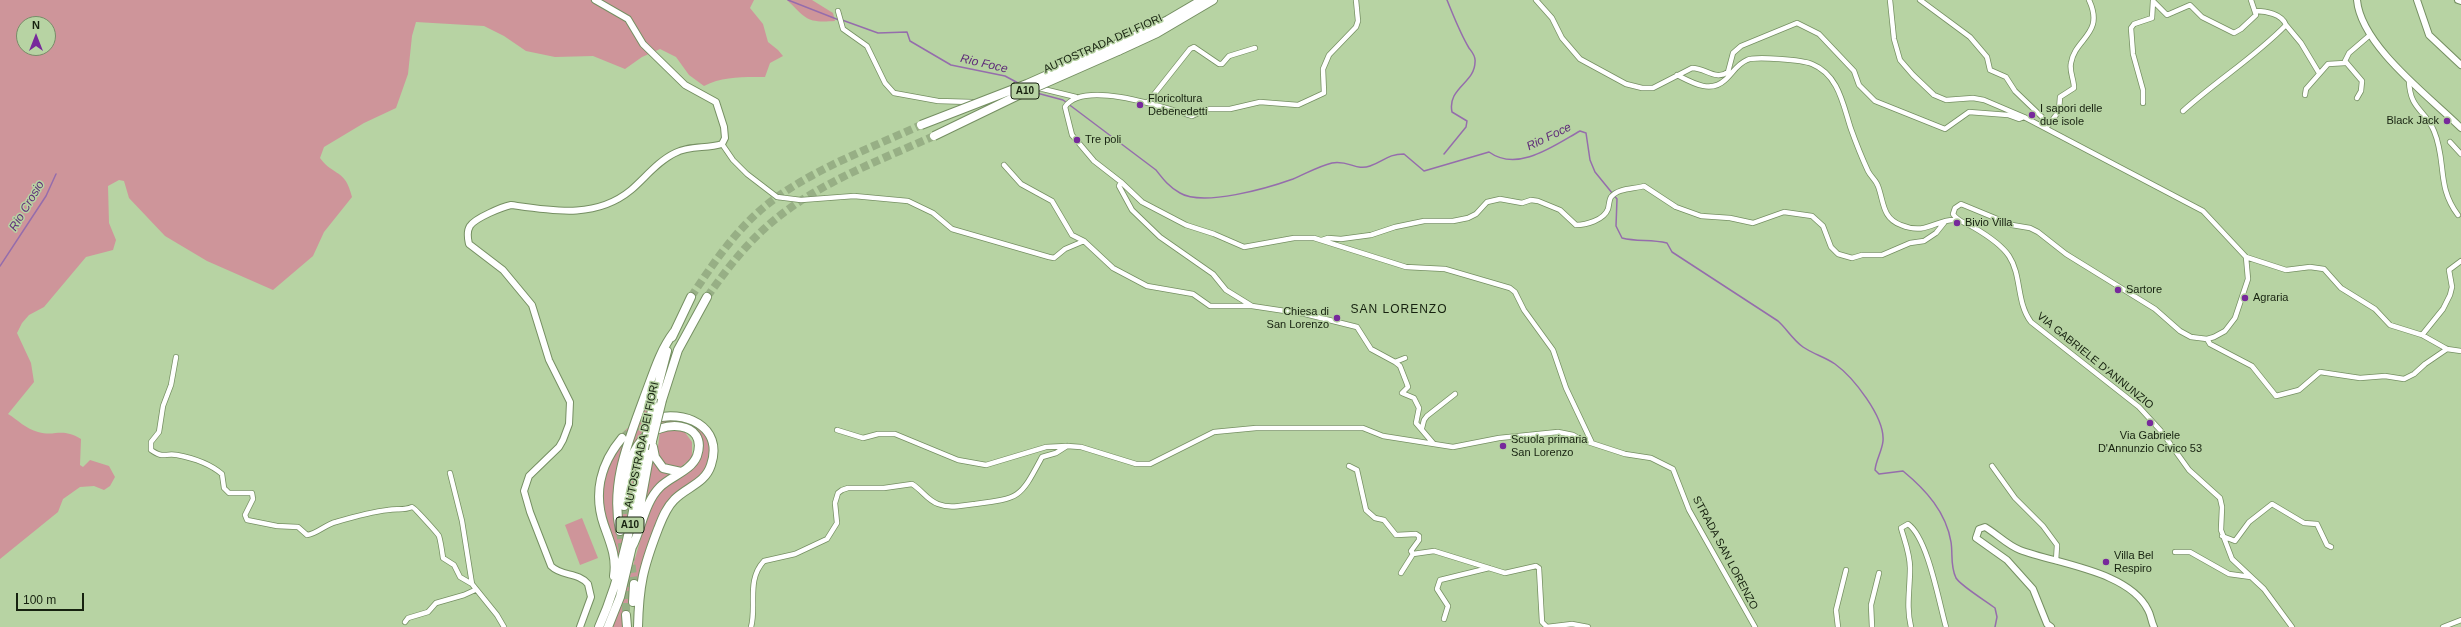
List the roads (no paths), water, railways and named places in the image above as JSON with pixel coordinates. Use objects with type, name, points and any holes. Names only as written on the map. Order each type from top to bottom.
[{"type":"highway","name":"AUTOSTRADA DEI FIORI","points":[[934,136],[1117,48],[1202,0]]},
{"type":"highway","name":"AUTOSTRADA DEI FIORI","points":[[920,125],[1157,33],[1213,0]]},
{"type":"highway","name":"AUTOSTRADA DEI FIORI","points":[[599,627],[610,598],[626,546],[653,405],[674,332],[691,297]]},
{"type":"highway","name":"AUTOSTRADA DEI FIORI","points":[[608,627],[620,597],[632,547],[652,441],[662,400],[684,337],[707,297]]},
{"type":"highway","points":[[620,531],[617,493],[622,462],[662,351],[674,332]]},
{"type":"highway","points":[[638,627],[641,577],[665,513],[677,496],[705,476],[711,466],[713,453],[711,440],[705,429],[688,417],[674,415],[657,417],[650,419],[649,426]]},
{"type":"highway","points":[[624,506],[626,482],[633,454],[642,439],[652,431],[673,425],[683,426],[692,432],[697,441],[696,456],[690,465],[655,493],[632,547]]},
{"type":"highway","points":[[610,598],[615,561],[611,544],[601,516],[599,489],[606,460],[622,438]]},
{"type":"highway","points":[[652,441],[655,457],[659,465],[666,470],[681,472]]},
{"type":"highway","points":[[632,627],[634,584]]},
{"type":"highway","points":[[626,616],[626,627]]},
{"type":"main road","points":[[580,627],[591,597],[588,584],[578,576],[556,571],[551,566],[530,512],[524,491],[529,476],[563,440],[569,424],[570,402],[549,360],[532,305],[503,270],[469,244],[467,232],[471,224],[503,206],[511,205],[566,212],[604,204],[628,192],[674,153],[688,148],[714,147],[722,144],[725,138],[724,127],[716,102],[685,85],[643,44],[628,19],[595,0]]},
{"type":"main road","points":[[2358,0],[2360,17],[2370,35],[2409,81],[2461,128]]},
{"type":"main road","points":[[2417,0],[2429,35],[2461,65]]},
{"type":"main road","points":[[2051,627],[2047,624],[2033,589],[2007,560],[1976,538],[1976,533],[1979,529],[1985,527],[2020,550],[2098,574],[2128,589],[2144,604],[2154,627]]},
{"type":"street","points":[[1356,0],[1358,21],[1356,27],[1329,55],[1323,68],[1324,92],[1307,102],[1298,105],[1260,102],[1230,109],[1207,109],[1192,116],[1148,102],[1107,96],[1076,98],[1069,100],[1065,107],[1072,135],[1094,161],[1121,182],[1134,197],[1164,215],[1244,247],[1303,237],[1322,240],[1406,267],[1445,268],[1510,288],[1515,292],[1524,310],[1553,350],[1566,388],[1592,443]]},
{"type":"street","points":[[1536,0],[1552,18],[1562,38],[1587,64],[1626,84],[1648,89],[1692,68],[1699,68],[1718,77],[1728,74]]},
{"type":"street","points":[[1890,0],[1894,39],[1900,60],[1930,92],[1946,100],[1973,98],[1984,100],[2047,127],[2203,211],[2246,257],[2286,270],[2310,267],[2324,269],[2341,288],[2374,309],[2385,322],[2422,334],[2447,349],[2461,350]]},
{"type":"street","points":[[1920,0],[1970,37],[1987,57],[1990,70],[2006,77],[2015,91],[2042,117],[2047,127]]},
{"type":"street","points":[[2047,127],[2059,111],[2060,97],[2074,88],[2071,62],[2074,53],[2091,29],[2094,14],[2090,0]]},
{"type":"street","points":[[2142,104],[2143,90],[2133,54],[2131,26],[2152,18],[2153,1],[2167,15],[2190,5],[2202,17],[2232,33],[2241,29],[2254,17],[2256,11],[2251,0]]},
{"type":"street","points":[[838,11],[843,29],[868,46],[885,83],[894,93],[900,95],[910,94],[938,101],[960,103],[1003,101],[1019,98],[1039,88],[1076,98]]},
{"type":"street","points":[[2256,11],[2273,14],[2284,21],[2304,46],[2319,73]]},
{"type":"street","points":[[1728,74],[1734,53],[1741,46],[1797,23],[1819,34],[1854,71],[1859,85],[1875,101],[1908,113],[1925,123],[1945,129],[1969,112],[2008,115],[2019,119],[2024,117]]},
{"type":"street","points":[[2183,112],[2226,75],[2258,52],[2286,24]]},
{"type":"street","points":[[2345,63],[2349,53],[2370,35]]},
{"type":"street","points":[[1148,102],[1190,49],[1194,47],[1219,64],[1222,64],[1229,56],[1255,48]]},
{"type":"street","points":[[1677,75],[1691,82],[1715,86],[1741,63],[1748,59],[1759,58],[1806,62],[1822,70],[1834,81],[1839,92],[1869,173],[1879,188],[1881,204],[1888,216],[1900,225],[1914,229],[1926,229],[1956,220],[1953,214],[1955,208],[1961,204],[2012,225],[2030,228],[2038,232],[2066,254],[2155,309],[2180,331],[2191,337],[2207,339],[2225,331],[2235,318],[2248,279],[2246,257]]},
{"type":"street","points":[[2305,95],[2306,89],[2319,73],[2330,63],[2345,63],[2362,81],[2361,91],[2357,98]]},
{"type":"street","points":[[2409,81],[2411,99],[2434,131],[2442,155],[2443,184],[2458,215]]},
{"type":"street","points":[[2450,142],[2461,154]]},
{"type":"street","points":[[722,144],[733,160],[746,174],[777,198],[801,200],[854,196],[908,201],[933,213],[952,229],[1054,258],[1064,249],[1084,241]]},
{"type":"street","points":[[1004,165],[1021,184],[1052,201],[1072,234],[1084,241],[1113,268],[1147,286],[1193,294],[1210,306],[1252,306],[1305,314],[1357,327],[1371,349],[1400,366],[1408,387],[1402,393],[1409,395],[1419,408],[1416,423],[1422,428],[1433,443]]},
{"type":"street","points":[[1121,182],[1119,186],[1132,210],[1160,237],[1213,274],[1226,290],[1252,306]]},
{"type":"street","points":[[1322,240],[1328,238],[1341,239],[1371,235],[1395,226],[1424,221],[1453,221],[1468,218],[1476,214],[1487,202],[1500,199],[1522,203],[1531,200],[1538,201],[1560,210],[1576,225],[1584,225],[1602,218],[1608,211],[1611,198],[1619,192],[1644,186],[1676,207],[1701,216],[1730,218],[1753,223],[1784,212],[1812,216],[1823,226],[1831,247],[1838,254],[1852,258],[1862,255],[1882,255],[1910,243],[1924,242],[1936,233],[1944,223]]},
{"type":"street","name":"VIA GABRIELE D'ANNUNZIO","points":[[1956,220],[1987,236],[2008,254],[2014,264],[2022,304],[2031,322],[2104,382],[2139,407],[2161,431],[2189,470],[2220,498],[2222,507],[2222,536],[2232,560],[2254,577],[2292,627]]},
{"type":"street","points":[[2422,334],[2443,309],[2452,287],[2449,270],[2461,261]]},
{"type":"street","points":[[2207,339],[2210,344],[2258,371],[2276,396],[2299,390],[2320,372],[2360,378],[2385,376],[2404,379],[2414,374],[2425,364],[2447,349]]},
{"type":"street","points":[[176,357],[171,385],[163,406],[159,432],[151,442],[151,450],[161,456],[174,455],[198,460],[222,474],[224,488],[229,493],[252,493],[253,499],[245,516],[248,520],[277,526],[298,528],[307,535],[336,522],[353,519],[365,514],[388,510],[405,510],[412,506],[416,508],[427,525],[439,536],[443,558],[456,567],[460,577],[472,584]]},
{"type":"street","points":[[1395,362],[1405,358]]},
{"type":"street","points":[[1422,428],[1424,420],[1427,416],[1456,394]]},
{"type":"street","name":"STRADA SAN LORENZO","points":[[837,430],[863,438],[878,434],[895,434],[958,460],[978,465],[996,463],[1046,446],[1067,446],[1081,447],[1143,465],[1161,460],[1214,432],[1256,428],[1355,427],[1363,428],[1383,436],[1453,446],[1499,438],[1558,432],[1573,435],[1625,454],[1651,458],[1673,469],[1689,510],[1755,627]]},
{"type":"street","points":[[751,627],[754,618],[753,583],[760,565],[764,561],[795,554],[827,539],[837,523],[835,503],[838,493],[842,490],[848,488],[884,488],[912,484],[926,497],[938,504],[949,507],[1011,499],[1031,480],[1042,457],[1056,453],[1067,446]]},
{"type":"street","points":[[1349,466],[1357,470],[1364,505],[1371,516],[1384,520],[1396,535],[1400,537],[1414,534],[1419,536],[1411,551],[1413,554],[1401,572]]},
{"type":"street","points":[[1992,466],[2015,498],[2043,526],[2057,545],[2056,561]]},
{"type":"street","points":[[450,473],[462,521],[472,584],[475,590],[492,608],[504,627]]},
{"type":"street","points":[[2222,536],[2235,541],[2249,522],[2272,504],[2304,523],[2317,524],[2327,545],[2331,547]]},
{"type":"street","points":[[1911,627],[1907,607],[1909,560],[1901,528],[1908,524],[1917,534],[1924,550],[1937,588],[1946,627]]},
{"type":"street","points":[[1413,554],[1434,551],[1505,573],[1536,566],[1539,572],[1542,622],[1547,627],[1572,624],[1588,627]]},
{"type":"street","points":[[2175,552],[2190,552],[2229,574],[2254,577]]},
{"type":"street","points":[[1444,619],[1448,606],[1437,589],[1440,580],[1490,568]]},
{"type":"street","points":[[1838,627],[1836,610],[1846,570]]},
{"type":"street","points":[[1872,627],[1871,605],[1879,573]]},
{"type":"street","points":[[405,622],[408,618],[428,612],[436,603],[464,595],[475,590]]},
{"type":"street","points":[[2443,627],[2461,620]]},
{"type":"waterway","name":"Rio Foce","points":[[788,0],[839,20]]},
{"type":"waterway","points":[[1444,154],[1466,127],[1467,121],[1452,112],[1452,104],[1453,97],[1471,75],[1474,69],[1475,60],[1474,54],[1460,31],[1447,0]]},
{"type":"waterway","name":"Rio Foce","points":[[842,20],[878,33],[907,32],[910,41],[951,65],[1005,76],[1020,84]]},
{"type":"waterway","name":"Rio Foce","points":[[1033,92],[1063,100],[1156,170],[1166,183],[1176,191],[1190,197],[1204,198],[1236,195],[1293,179],[1327,164],[1338,162],[1365,167],[1375,164],[1390,156],[1399,154],[1404,154],[1424,171],[1489,152],[1500,158],[1512,160],[1536,155],[1580,131],[1586,133],[1590,160],[1595,172],[1617,199],[1616,226],[1622,238],[1667,243],[1672,252],[1778,321],[1803,347],[1835,364],[1859,388],[1879,421],[1882,431],[1883,441],[1875,470],[1879,474],[1903,471],[1920,486],[1934,502],[1945,521],[1948,531],[1952,546],[1954,574],[1956,578],[1968,589],[1995,608],[1997,617],[1995,627]]},
{"type":"waterway","name":"Rio Crosio","points":[[0,266],[46,196],[56,174]]},
{"type":"tunnel","points":[[691,297],[738,232],[773,200],[790,188],[826,168],[921,125]]},
{"type":"tunnel","points":[[707,297],[748,245],[783,213],[824,187],[845,176],[934,136]]},
{"type":"tunnel","points":[[622,438],[637,426],[649,426]]},
{"type":"tunnel","points":[[624,506],[628,535]]},
{"type":"tunnel","points":[[620,531],[623,552]]},
{"type":"tunnel","points":[[630,553],[634,584]]},
{"type":"tunnel","points":[[626,579],[626,615]]},
{"type":"place","name":"Floricoltura Debenedetti","points":[[1140,105]]},
{"type":"place","name":"I sapori delle due isole","points":[[2032,115]]},
{"type":"place","name":"Black Jack","points":[[2447,121]]},
{"type":"place","name":"Tre poli","points":[[1077,140]]},
{"type":"place","name":"Bivio Villa","points":[[1957,223]]},
{"type":"place","name":"Sartore","points":[[2118,290]]},
{"type":"place","name":"Agraria","points":[[2245,298]]},
{"type":"place","name":"Chiesa di San Lorenzo","points":[[1337,318]]},
{"type":"place","name":"Via Gabriele D'Annunzio Civico 53","points":[[2150,423]]},
{"type":"place","name":"Scuola primaria San Lorenzo","points":[[1503,446]]},
{"type":"place","name":"Villa Bel Respiro","points":[[2106,562]]},
{"type":"district","name":"SAN LORENZO","points":[[1399,310]]}]
